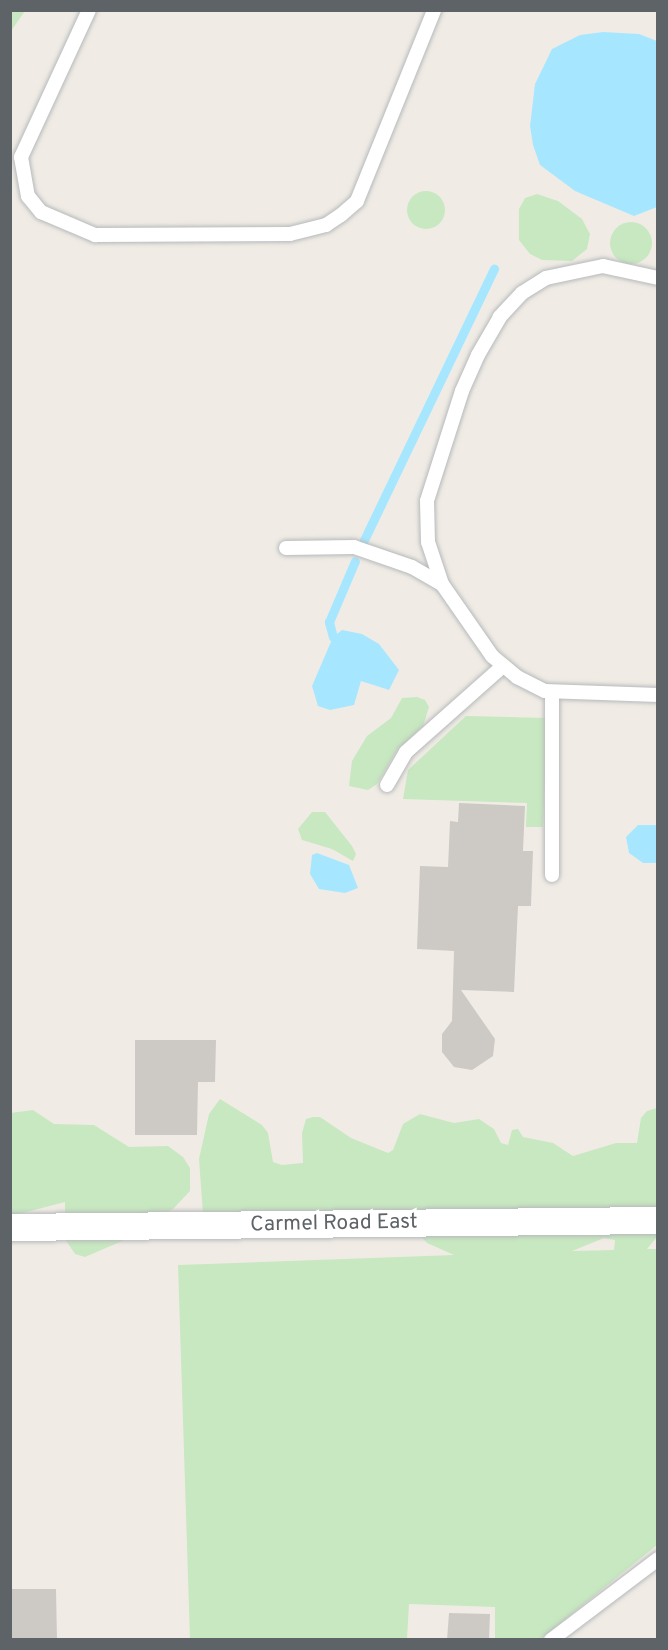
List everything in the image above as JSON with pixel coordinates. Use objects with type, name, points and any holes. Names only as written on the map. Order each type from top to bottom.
[{"type":"street","name":"Carmel Road East","points":[[10,1227],[657,1220]]},
{"type":"lane","points":[[89,10],[21,157],[28,196],[41,212],[75,230],[106,235],[290,234],[326,225],[341,215],[357,201],[434,10]]},
{"type":"lane","points":[[657,278],[603,266],[546,278],[522,293],[500,317],[462,392],[427,501],[428,542],[442,584],[492,656],[503,666],[517,677],[552,692],[657,695]]},
{"type":"lane","points":[[286,548],[354,547],[412,567],[442,584]]},
{"type":"lane","points":[[387,785],[406,752],[503,666]]},
{"type":"lane","points":[[552,692],[552,875]]},
{"type":"lane","points":[[551,1640],[657,1559]]},
{"type":"green space","points":[[10,11],[25,11],[11,31]]},
{"type":"green space","points":[[426,191],[440,196],[445,210],[440,224],[426,229],[412,224],[407,210],[412,196]]},
{"type":"green space","points":[[537,194],[558,201],[582,219],[590,234],[587,249],[572,261],[542,260],[530,254],[519,240],[519,209],[525,198]]},
{"type":"green space","points":[[631,222],[646,228],[652,243],[646,258],[631,264],[616,258],[610,243],[616,228]]},
{"type":"green space","points":[[417,697],[425,700],[429,707],[423,726],[397,750],[377,784],[368,790],[349,786],[352,761],[367,736],[391,718],[402,698]]},
{"type":"green space","points":[[466,716],[547,718],[543,827],[526,827],[527,803],[403,799],[408,770]]},
{"type":"green space","points":[[312,812],[325,812],[352,846],[356,854],[353,861],[332,849],[302,840],[298,829]]},
{"type":"green space","points":[[220,1099],[262,1125],[268,1133],[273,1162],[282,1165],[303,1163],[302,1133],[306,1119],[313,1117],[320,1117],[351,1138],[388,1153],[393,1150],[403,1124],[420,1114],[454,1123],[479,1119],[494,1129],[501,1143],[508,1145],[512,1130],[518,1129],[523,1137],[553,1143],[573,1156],[616,1143],[637,1143],[641,1118],[647,1111],[657,1108],[657,1237],[647,1249],[658,1249],[657,1545],[542,1638],[495,1639],[495,1607],[409,1604],[407,1639],[190,1639],[178,1265],[454,1255],[427,1243],[418,1233],[203,1214],[199,1159],[209,1114]],"holes":[[[604,1238],[615,1240],[614,1250],[572,1251]]]},
{"type":"green space","points":[[33,1110],[54,1124],[94,1125],[129,1147],[168,1146],[183,1157],[190,1168],[190,1191],[173,1209],[122,1241],[85,1257],[75,1254],[65,1239],[65,1202],[11,1216],[10,1113]]},
{"type":"water","points":[[603,32],[639,34],[657,41],[657,207],[634,216],[575,191],[540,165],[533,145],[530,126],[535,84],[552,49],[580,35]]},
{"type":"water","points":[[342,630],[362,634],[379,644],[399,670],[389,690],[361,681],[354,705],[330,710],[318,706],[312,686],[333,637]]},
{"type":"water","points":[[638,825],[657,825],[657,863],[643,863],[629,853],[626,837]]},
{"type":"water","points":[[317,853],[349,865],[358,888],[345,893],[319,889],[310,874],[312,855]]},
{"type":"building","points":[[459,803],[525,806],[523,851],[533,851],[531,906],[518,906],[514,992],[461,990],[495,1039],[493,1056],[472,1070],[454,1067],[442,1052],[442,1034],[452,1021],[454,951],[417,949],[420,866],[448,867],[450,821],[458,822]]},
{"type":"building","points":[[135,1040],[216,1040],[215,1082],[198,1082],[197,1135],[135,1135]]},
{"type":"building","points":[[10,1589],[56,1589],[57,1640],[10,1640]]},
{"type":"building","points":[[449,1613],[490,1614],[489,1640],[447,1640]]},
{"type":"waterway","points":[[364,540],[494,269]]},
{"type":"waterway","points":[[333,637],[329,622],[355,561]]}]
